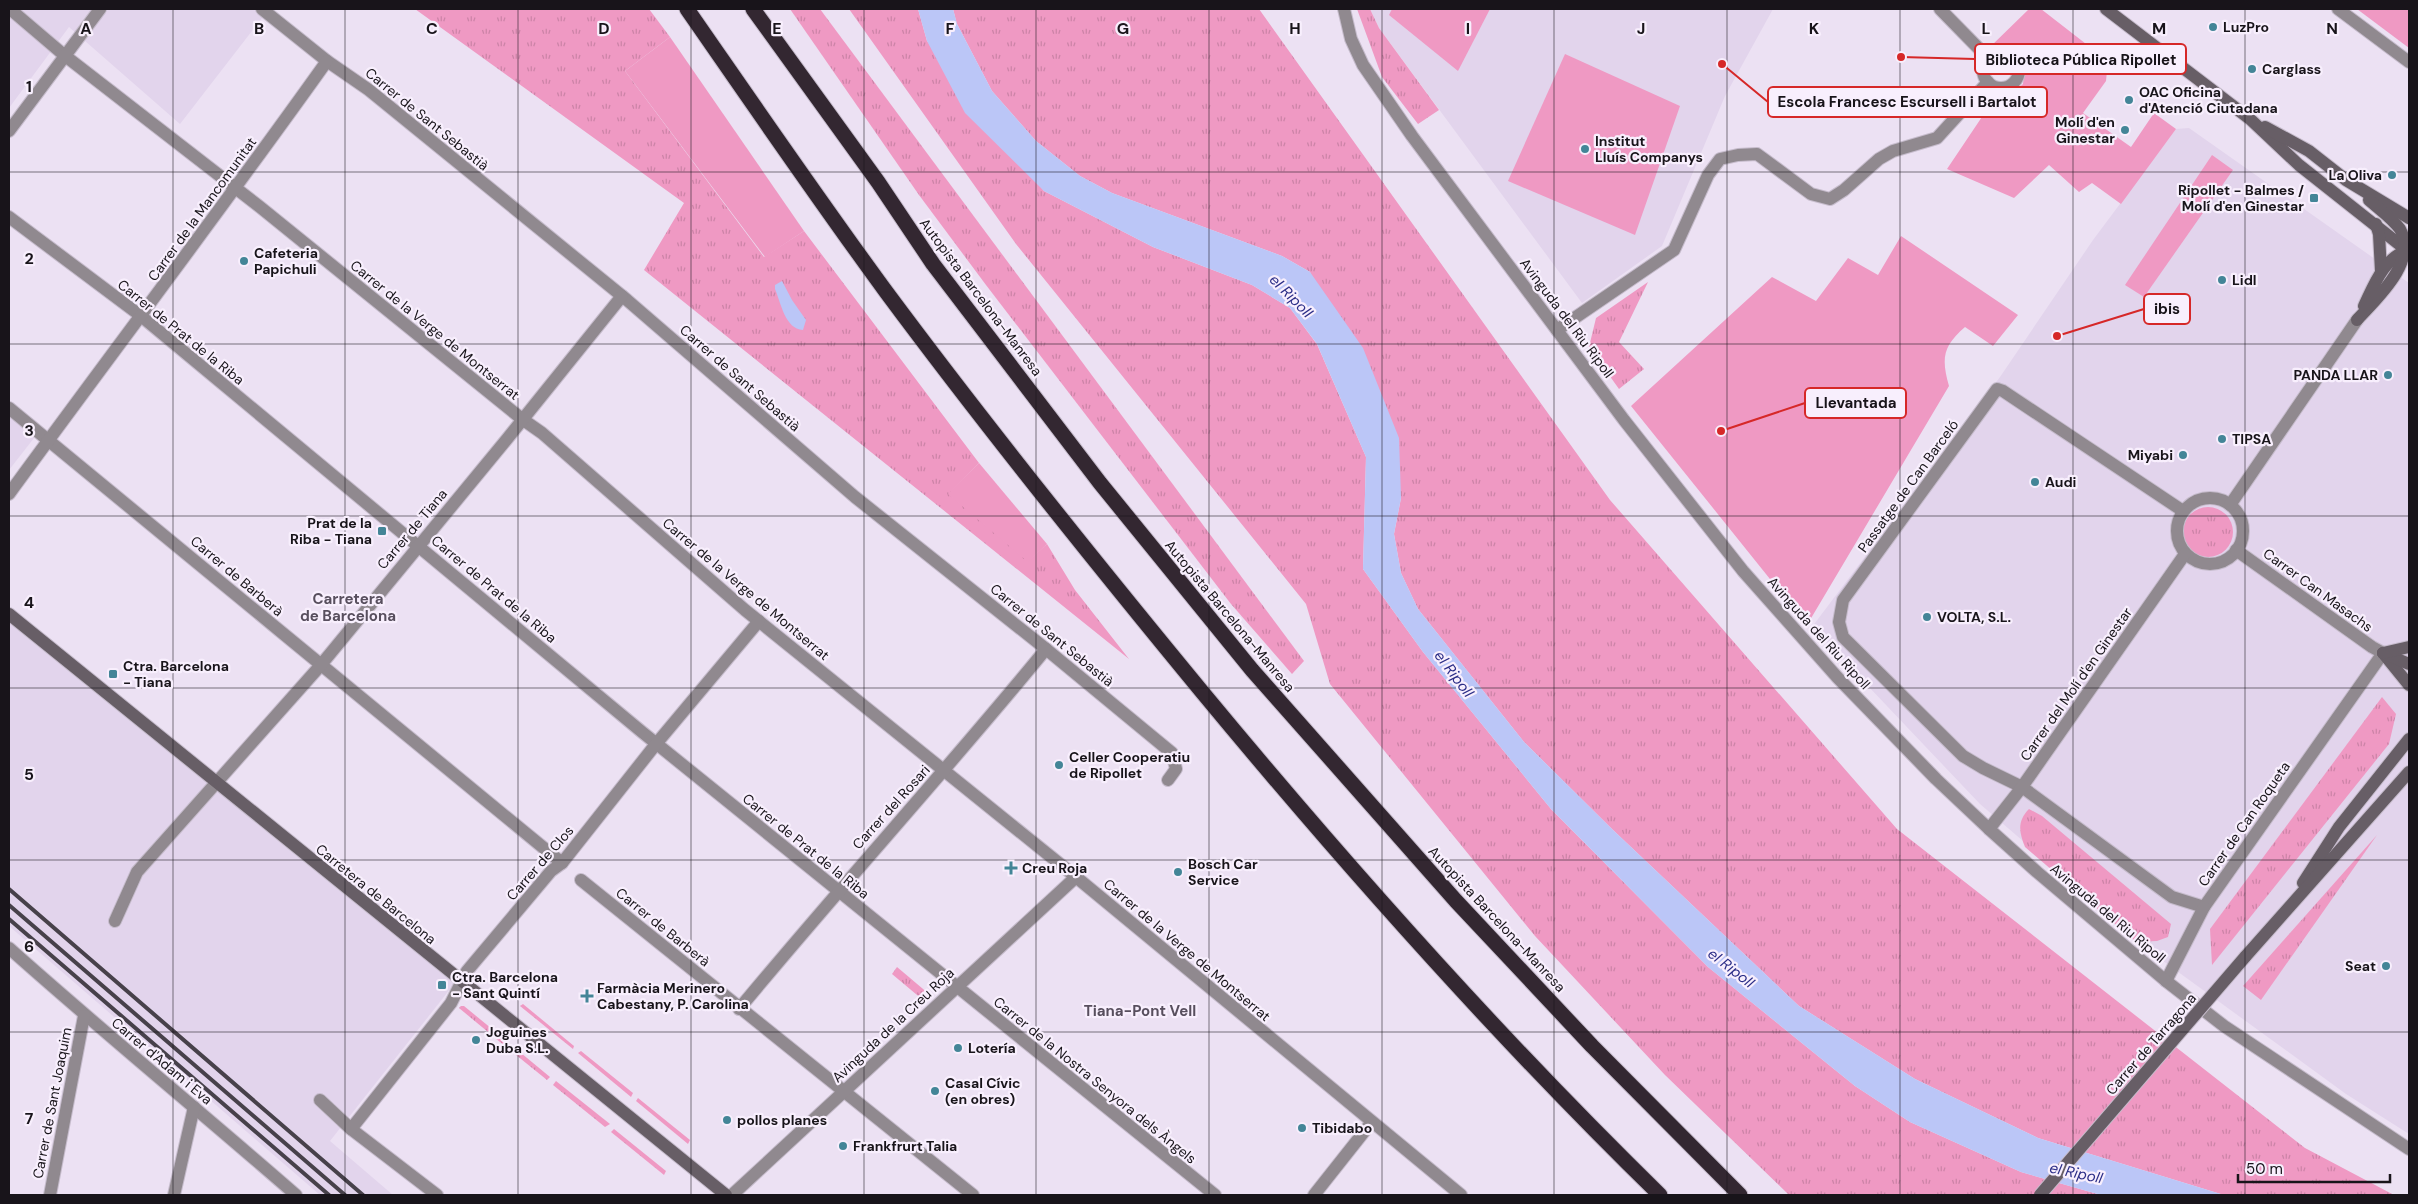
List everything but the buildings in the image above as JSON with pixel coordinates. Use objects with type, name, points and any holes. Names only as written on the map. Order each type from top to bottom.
[{"type":"highway","points":[[687,9],[886,291],[1066,527],[1295,804],[1364,882],[1547,1081],[1660,1195]]},
{"type":"highway","name":"Autopista Barcelona-Manresa","points":[[753,9],[878,182],[933,264],[1100,483],[1252,670],[1463,908],[1592,1046],[1740,1195]]},
{"type":"main road","points":[[2106,9],[2250,118],[2299,165],[2409,251]]},
{"type":"main road","points":[[2250,118],[2309,151],[2346,180],[2401,230],[2409,251],[2403,267],[2393,281],[2357,320]]},
{"type":"main road","points":[[2346,180],[2409,218]]},
{"type":"main road","points":[[2357,320],[2381,271],[2380,234],[2376,224]]},
{"type":"main road","points":[[2381,271],[2409,251]]},
{"type":"main road","points":[[2393,281],[2409,278]]},
{"type":"main road","name":"Carretera de Barcelona","points":[[9,614],[726,1195]]},
{"type":"main road","points":[[2383,653],[2409,647]]},
{"type":"main road","points":[[2383,653],[2409,664]]},
{"type":"main road","points":[[2383,653],[2408,687]]},
{"type":"main road","name":"Carrer de Tarragona","points":[[2284,913],[2339,827],[2409,739]]},
{"type":"main road","points":[[2397,786],[2409,766]]},
{"type":"main road","name":"Carrer de Tarragona","points":[[2040,1195],[2245,957],[2409,772]]},
{"type":"street","name":"Carrer de la Verge de Montserrat","points":[[10,9],[64,55],[235,188],[522,420],[542,433],[759,621],[1076,877],[1371,1123],[1462,1195]]},
{"type":"street","points":[[9,131],[100,9]]},
{"type":"street","name":"Carrer de Sant Sebastià","points":[[262,9],[327,61],[368,90],[622,296],[855,497],[1046,649],[1172,753],[1176,769],[1168,780]]},
{"type":"street","name":"Avinguda del Riu Ripoll","points":[[1344,9],[1351,39],[1364,65],[1387,101],[1557,330],[1742,571],[1837,677],[1936,779],[1989,828],[2037,872],[2166,981],[2224,1026],[2409,1149]]},
{"type":"street","points":[[1940,9],[1988,58]]},
{"type":"street","points":[[2338,9],[2409,62]]},
{"type":"street","points":[[1998,52],[2009,53],[2018,61],[2020,66],[2018,78],[2009,86],[1998,88],[1988,82],[1983,72],[1988,58],[1998,52]]},
{"type":"street","name":"Carrer de la Mancomunitat","points":[[9,494],[48,438],[141,316],[327,61]]},
{"type":"street","points":[[1557,330],[1674,250],[1708,175],[1720,160],[1738,154],[1757,154],[1811,194],[1830,199],[1844,190],[1879,159],[1894,151],[1938,138],[1988,82]]},
{"type":"street","name":"Carrer de Prat de la Riba","points":[[9,217],[141,316],[656,744],[957,987]]},
{"type":"street","name":"Carrer de Tiana","points":[[115,921],[137,872],[320,666],[622,296]]},
{"type":"street","points":[[2230,505],[2357,320]]},
{"type":"street","name":"Passatge de Can Barceló","points":[[1843,600],[1997,389],[2003,391],[2183,511]]},
{"type":"street","name":"Carrer de Barberà","points":[[9,408],[48,438],[320,666],[562,863]]},
{"type":"street","points":[[2212,498],[2230,505],[2235,510],[2242,526],[2242,536],[2236,550],[2225,560],[2215,564],[2206,564],[2194,560],[2185,554],[2180,547],[2176,529],[2183,511],[2197,500],[2212,498]]},
{"type":"street","name":"Carrer Can Masachs","points":[[2236,550],[2383,653]]},
{"type":"street","name":"Carrer del Molí d'en Ginestar","points":[[1989,828],[2022,787],[2185,554]]},
{"type":"street","name":"Avinguda del Riu Ripoll","points":[[1843,600],[1839,622],[1843,637],[1963,756],[2022,787]]},
{"type":"street","name":"Carrer de Clos","points":[[352,1129],[451,1003],[461,982],[551,871],[562,863],[656,744],[759,621]]},
{"type":"street","name":"Carrer del Rosari","points":[[739,1009],[838,890],[944,770],[1046,649]]},
{"type":"street","name":"Carrer de Can Roqueta","points":[[2022,787],[2172,897],[2204,907],[2383,653]]},
{"type":"street","name":"Avinguda de la Creu Roja","points":[[732,1195],[1076,877]]},
{"type":"street","name":"Carrer de Barberà","points":[[581,880],[739,1009],[845,1090],[973,1195]]},
{"type":"street","points":[[2166,981],[2204,907]]},
{"type":"street","name":"Carrer d'Adam i Eva","points":[[9,948],[84,1016],[194,1106],[296,1195]]},
{"type":"street","name":"Carrer de la Nostra Senyora dels Àngels","points":[[957,987],[1215,1195]]},
{"type":"street","name":"Carrer de Sant Joaquim","points":[[50,1195],[84,1016]]},
{"type":"street","points":[[320,1100],[352,1129],[437,1195]]},
{"type":"street","points":[[174,1195],[194,1106]]},
{"type":"street","points":[[1314,1195],[1371,1123]]},
{"type":"street","points":[[707,1180],[712,1189],[712,1195]]},
{"type":"shaded area","points":[[9,9],[269,9],[180,124],[69,27],[9,108]]},
{"type":"shaded area","name":"Institut Lluís Companys","points":[[1370,9],[1773,9],[1725,96],[1662,246],[1582,303],[1379,28]]},
{"type":"shaded area","points":[[2189,128],[2409,283],[2409,1134],[2346,1094],[2159,958],[1980,804],[1812,627],[2000,377],[2093,240],[2176,129]]},
{"type":"shaded area","points":[[9,406],[41,429],[9,470]]},
{"type":"shaded area","points":[[9,614],[462,974],[330,1141],[393,1195],[320,1195],[9,926]]},
{"type":"green space","points":[[415,9],[649,9],[670,37],[625,71],[764,257],[804,231],[979,463],[949,494],[1028,561],[1047,544],[1075,590],[1129,659],[644,270],[684,203]]},
{"type":"green space","points":[[790,9],[820,9],[1304,661],[1292,674],[1231,604],[986,285],[919,195]]},
{"type":"green space","points":[[849,9],[918,9],[927,41],[1044,191],[1153,247],[1252,285],[1290,308],[1316,342],[1366,457],[1363,569],[1423,652],[1551,809],[1708,967],[1855,1086],[1910,1122],[2021,1172],[2101,1195],[1789,1195],[1665,1075],[1535,936],[1330,684],[1306,604],[1016,244]]},
{"type":"green space","points":[[953,9],[1259,9],[1610,500],[1897,829],[2305,1148],[2394,1195],[2224,1195],[2038,1138],[1915,1079],[1799,1006],[1613,830],[1524,742],[1418,609],[1401,573],[1394,534],[1401,498],[1310,272],[1282,256],[1112,193],[1080,176],[1036,141],[992,91],[957,24]]},
{"type":"green space","points":[[1357,9],[1370,9],[1379,28],[1439,110],[1418,124],[1382,77]]},
{"type":"green space","points":[[1392,9],[1490,9],[1458,71],[1389,15]]},
{"type":"green space","points":[[2029,9],[2041,9],[2108,61],[2106,81],[2083,113],[2131,147],[2154,113],[2176,129],[2121,204],[2092,183],[2079,192],[2049,165],[2014,198],[1947,169],[1996,96],[2012,94],[2023,84],[2024,73],[2022,64],[2015,51],[2011,47],[1989,48]]},
{"type":"green space","points":[[2357,9],[2409,9],[2409,48]]},
{"type":"green space","points":[[670,37],[804,231],[765,257],[625,71]]},
{"type":"green space","points":[[1565,54],[1680,106],[1635,235],[1508,181]]},
{"type":"green space","points":[[2212,155],[2233,170],[2144,297],[2125,285]]},
{"type":"green space","points":[[1901,236],[2018,315],[1993,346],[1965,327],[1952,340],[1945,360],[1949,386],[1807,625],[1631,406],[1772,277],[1816,301],[1848,258],[1878,275]]},
{"type":"green space","points":[[1648,282],[1619,342],[1644,369],[1619,389],[1589,347],[1596,318]]},
{"type":"green space","points":[[979,463],[1047,544],[1028,562],[948,494]]},
{"type":"green space","points":[[2203,507],[2213,507],[2226,514],[2233,527],[2233,537],[2226,550],[2213,557],[2203,557],[2194,553],[2187,546],[2183,537],[2183,527],[2187,518],[2194,511]]},
{"type":"green space","points":[[2382,697],[2396,714],[2389,744],[2212,965],[2210,929]]},
{"type":"green space","points":[[2029,809],[2042,816],[2171,924],[2168,937],[2157,941],[2136,942],[2025,847],[2020,827],[2022,818]]},
{"type":"green space","points":[[2377,835],[2261,1000],[2243,986]]},
{"type":"green space","points":[[897,967],[929,994],[923,1000],[892,974]]},
{"type":"green space","points":[[523,1004],[574,1046],[573,1049],[520,1006]]},
{"type":"green space","points":[[464,1006],[492,1029],[488,1032],[459,1008]]},
{"type":"green space","points":[[497,1033],[550,1077],[547,1080],[495,1038]]},
{"type":"green space","points":[[581,1051],[633,1093],[631,1097],[578,1053]]},
{"type":"green space","points":[[556,1081],[610,1124],[605,1127],[553,1085]]},
{"type":"green space","points":[[638,1098],[690,1140],[688,1144],[636,1101]]},
{"type":"green space","points":[[614,1129],[666,1171],[664,1175],[611,1132]]},
{"type":"water","name":"el Ripoll","points":[[918,9],[953,9],[957,24],[992,91],[1036,141],[1080,176],[1112,193],[1282,256],[1310,272],[1363,348],[1399,438],[1401,498],[1394,534],[1401,573],[1418,609],[1524,742],[1613,830],[1799,1006],[1915,1079],[2038,1138],[2224,1195],[2101,1195],[2021,1172],[1910,1122],[1855,1086],[1708,967],[1551,809],[1423,652],[1363,569],[1366,457],[1317,344],[1290,308],[1252,285],[1153,247],[1044,191],[965,113],[927,41]]},
{"type":"water","points":[[782,281],[806,320],[803,330],[797,329],[792,325],[784,314],[775,289],[775,285]]},
{"type":"railway","points":[[9,889],[363,1195]]},
{"type":"railway","points":[[9,905],[345,1195]]},
{"type":"railway","points":[[9,919],[329,1195]]},
{"type":"place","name":"LuzPro","points":[[2213,27]]},
{"type":"place","name":"Biblioteca Pública Ripollet","points":[[1901,57]]},
{"type":"place","name":"Escola Francesc Escursell i Bartalot","points":[[1722,64]]},
{"type":"place","name":"Carglass","points":[[2252,69]]},
{"type":"place","name":"OAC Oficina d'Atenció Ciutadana","points":[[2129,100]]},
{"type":"place","name":"Molí d'en Ginestar","points":[[2125,130]]},
{"type":"place","name":"Institut Lluís Companys","points":[[1585,149]]},
{"type":"place","name":"La Oliva","points":[[2392,175]]},
{"type":"place","name":"Ripollet - Balmes / Molí d'en Ginestar","points":[[2314,198]]},
{"type":"place","name":"Cafeteria Papichuli","points":[[244,261]]},
{"type":"place","name":"Lidl","points":[[2222,280]]},
{"type":"place","name":"ibis","points":[[2057,336]]},
{"type":"place","name":"PANDA LLAR","points":[[2388,375]]},
{"type":"place","name":"Llevantada","points":[[1721,431]]},
{"type":"place","name":"TIPSA","points":[[2222,439]]},
{"type":"place","name":"Miyabi","points":[[2183,455]]},
{"type":"place","name":"Audi","points":[[2035,482]]},
{"type":"place","name":"Prat de la Riba - Tiana","points":[[382,531]]},
{"type":"place","name":"VOLTA, S.L.","points":[[1927,617]]},
{"type":"place","name":"Ctra. Barcelona - Tiana","points":[[113,674]]},
{"type":"place","name":"Celler Cooperatiu de Ripollet","points":[[1059,765]]},
{"type":"place","name":"Creu Roja","points":[[1011,868]]},
{"type":"place","name":"Bosch Car Service","points":[[1178,872]]},
{"type":"place","name":"Seat","points":[[2386,966]]},
{"type":"place","name":"Ctra. Barcelona - Sant Quintí","points":[[442,985]]},
{"type":"place","name":"Farmàcia Merinero Cabestany, P. Carolina","points":[[587,996]]},
{"type":"place","name":"Joguines Duba S.L.","points":[[476,1040]]},
{"type":"place","name":"Lotería","points":[[958,1048]]},
{"type":"place","name":"Casal Cívic (en obres)","points":[[935,1091]]},
{"type":"place","name":"pollos planes","points":[[727,1120]]},
{"type":"place","name":"Tibidabo","points":[[1302,1128]]},
{"type":"place","name":"Frankfrurt Talia","points":[[843,1146]]},
{"type":"district","name":"Carretera de Barcelona","points":[[348,608]]},
{"type":"district","name":"Tiana-Pont Vell","points":[[1140,1011]]}]
